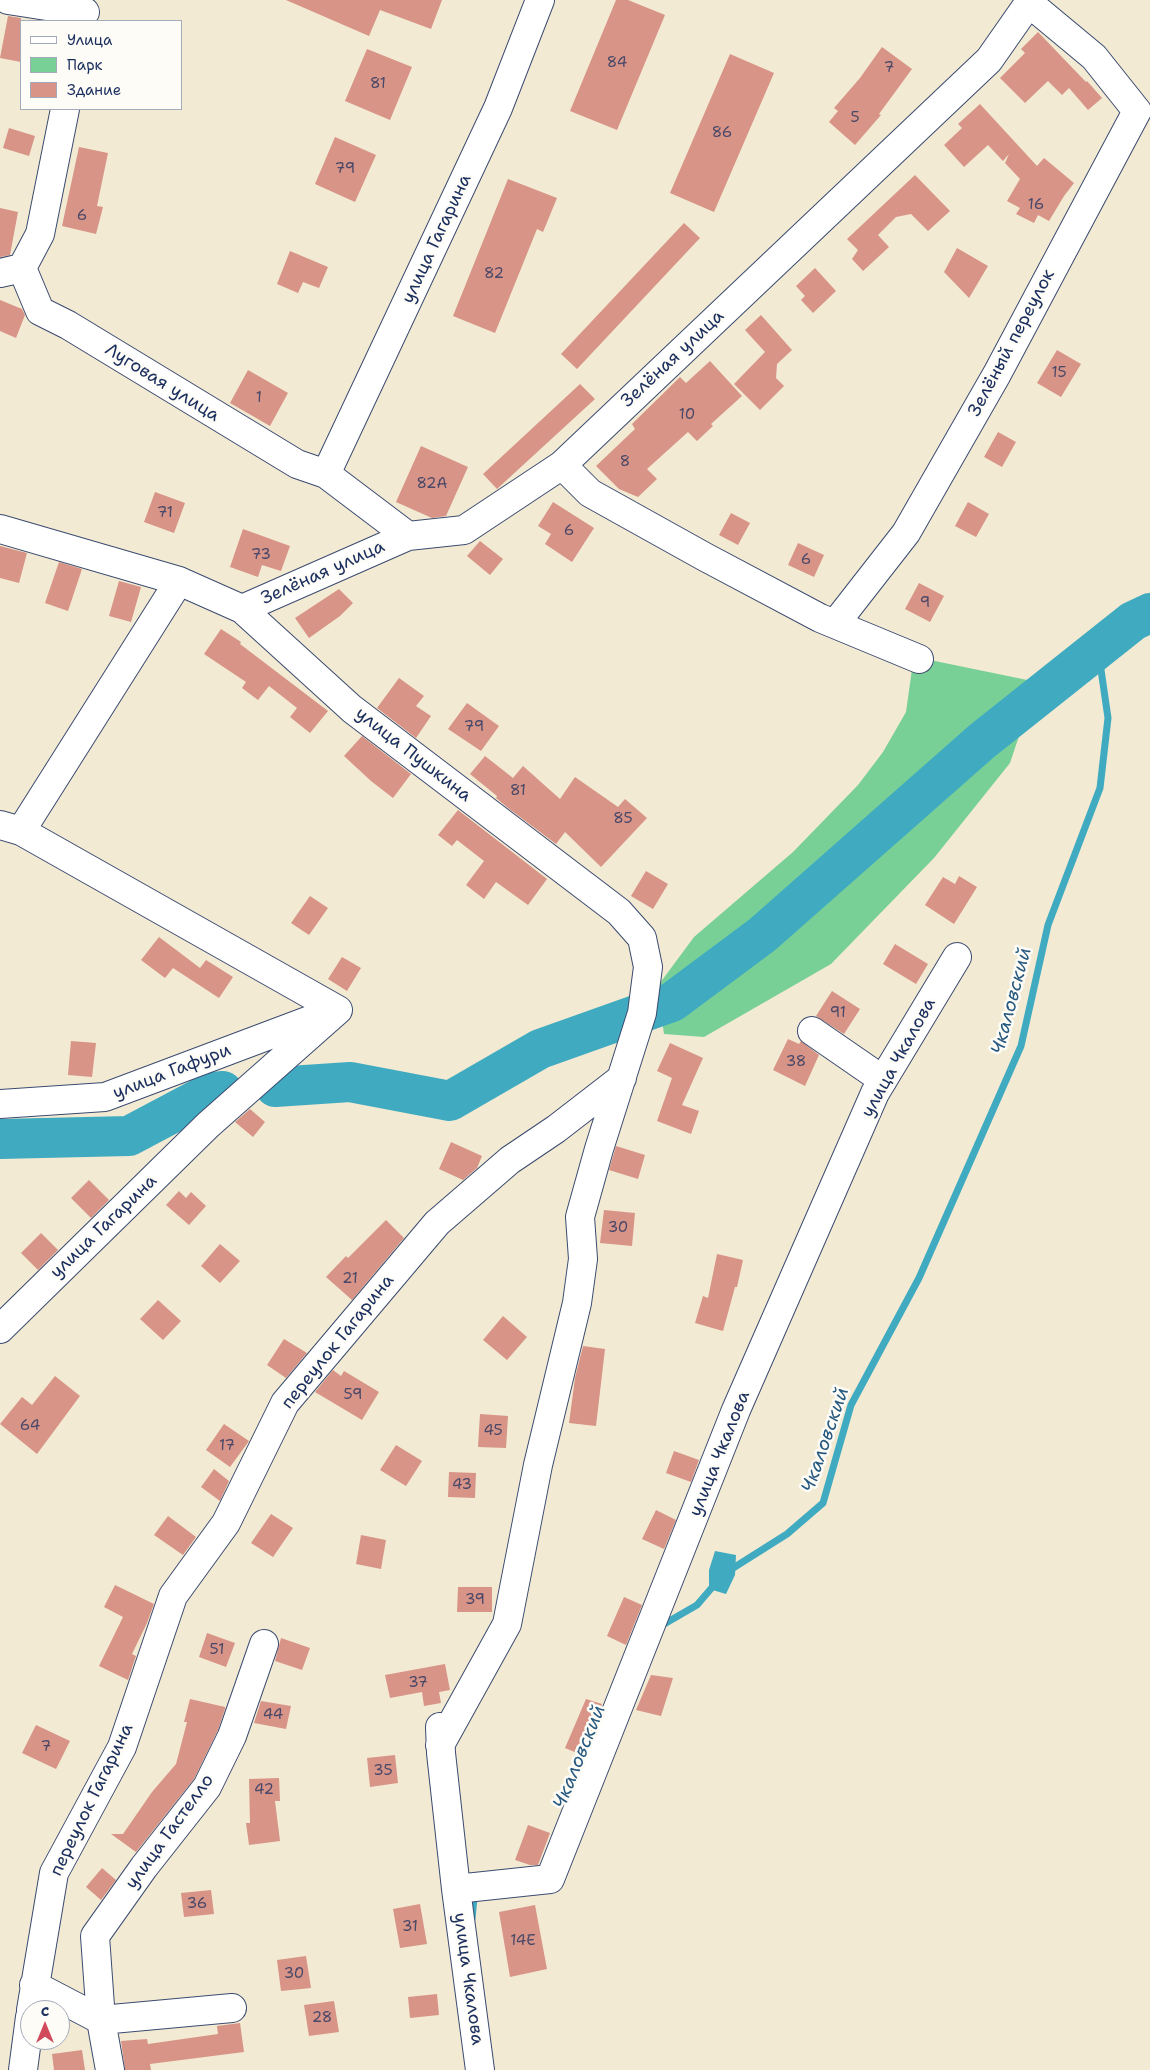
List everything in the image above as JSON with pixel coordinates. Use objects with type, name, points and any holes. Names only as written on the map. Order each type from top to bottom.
[{"type":"street","points":[[8,0],[85,11]]},
{"type":"street","name":"улица Гагарина","points":[[326,474],[498,108],[540,0]]},
{"type":"street","name":"Зелёный переулок","points":[[835,624],[906,533],[997,374],[1137,111],[1094,57],[1030,2]]},
{"type":"street","name":"Зелёная улица","points":[[242,609],[408,536],[464,530],[562,465],[624,404],[722,315],[989,60],[1030,2]]},
{"type":"street","name":"Луговая улица","points":[[65,110],[40,234],[11,271],[40,311],[68,325],[289,460],[326,474],[408,536]]},
{"type":"street","points":[[562,465],[590,494],[813,614],[919,659]]},
{"type":"street","name":"улица Пушкина","points":[[0,529],[179,581],[242,609],[352,709],[619,912],[642,938],[648,967],[642,1013],[622,1078]]},
{"type":"street","points":[[179,581],[10,828],[338,1010]]},
{"type":"street","name":"улица Чкалова","points":[[456,1889],[550,1879],[736,1410],[875,1092],[957,956]]},
{"type":"street","name":"улица Гагарина","points":[[0,1329],[208,1125],[338,1010]]},
{"type":"street","name":"улица Гафури","points":[[0,1104],[106,1097],[338,1010]]},
{"type":"street","points":[[812,1031],[882,1080]]},
{"type":"street","points":[[440,1745],[507,1624],[538,1465],[577,1303],[583,1259],[580,1218],[599,1149],[622,1078]]},
{"type":"street","name":"переулок Гагарина","points":[[32,1997],[54,1873],[122,1747],[173,1596],[226,1523],[284,1403],[437,1223],[510,1160],[556,1129],[622,1078]]},
{"type":"street","name":"улица Гастелло","points":[[110,2070],[101,2020],[95,1936],[144,1867],[207,1787],[232,1736],[264,1644]]},
{"type":"street","name":"улица Чкалова","points":[[439,1713],[440,1745],[456,1889],[480,2070]]},
{"type":"street","points":[[32,1997],[101,2020],[232,2008]]},
{"type":"street","points":[[23,2070],[26,2050]]},
{"type":"green space","points":[[930,660],[1037,682],[1010,763],[934,858],[831,964],[704,1037],[664,1034],[657,987],[694,937],[793,852],[858,785],[883,752],[906,712],[912,669]]},
{"type":"water","points":[[715,1551],[736,1555],[735,1575],[726,1594],[709,1589],[709,1570]]},
{"type":"building","points":[[286,0],[442,0],[431,29],[380,10],[369,36]]},
{"type":"building","points":[[616,0],[628,0],[665,15],[617,130],[570,111]]},
{"type":"building","points":[[8,16],[21,18],[20,62],[0,58]]},
{"type":"building","points":[[1038,32],[1102,98],[1088,110],[1069,88],[1062,95],[1048,81],[1025,103],[1000,78],[1025,53],[1021,49]]},
{"type":"building","points":[[882,47],[912,69],[879,114],[881,115],[855,145],[829,122],[838,111],[834,108],[860,78]]},
{"type":"building","points":[[367,49],[412,67],[390,120],[345,101]]},
{"type":"building","points":[[730,54],[774,73],[714,212],[670,193]]},
{"type":"building","points":[[980,104],[1037,166],[1044,158],[1074,183],[1049,221],[1038,215],[1034,223],[1016,214],[1020,208],[1007,201],[1020,179],[1005,163],[1009,154],[1003,161],[988,145],[964,167],[944,145],[962,128],[958,124]]},
{"type":"building","points":[[9,128],[35,136],[29,156],[3,148]]},
{"type":"building","points":[[335,137],[376,155],[355,202],[315,184]]},
{"type":"building","points":[[79,147],[108,153],[97,206],[103,207],[96,234],[62,226]]},
{"type":"building","points":[[915,175],[950,211],[928,231],[911,214],[896,217],[878,235],[889,247],[863,271],[852,259],[858,250],[847,239]]},
{"type":"building","points":[[508,179],[557,198],[543,232],[537,229],[495,333],[453,316]]},
{"type":"building","points":[[0,208],[18,212],[10,255],[0,257]]},
{"type":"building","points":[[684,223],[700,238],[577,369],[561,354]]},
{"type":"building","points":[[957,248],[988,266],[969,298],[944,272]]},
{"type":"building","points":[[290,251],[328,267],[319,288],[303,282],[298,293],[277,284]]},
{"type":"building","points":[[815,268],[836,291],[813,313],[801,300],[805,296],[796,286]]},
{"type":"building","points":[[0,300],[22,309],[25,315],[16,338],[0,331]]},
{"type":"building","points":[[761,315],[792,350],[777,364],[776,378],[784,386],[760,410],[734,384],[765,352],[745,330]]},
{"type":"building","points":[[1057,350],[1081,364],[1061,397],[1037,383]]},
{"type":"building","points":[[710,361],[742,396],[711,424],[713,426],[697,441],[688,432],[647,469],[657,479],[638,497],[619,489],[596,466],[635,429],[632,424],[680,377],[686,383]]},
{"type":"building","points":[[248,370],[288,393],[270,426],[230,403]]},
{"type":"building","points":[[580,384],[595,399],[497,489],[483,474]]},
{"type":"building","points":[[998,432],[1016,442],[1002,467],[984,457]]},
{"type":"building","points":[[421,446],[468,467],[446,516],[432,518],[396,502]]},
{"type":"building","points":[[155,492],[185,503],[174,533],[144,522]]},
{"type":"building","points":[[553,502],[594,528],[572,562],[545,544],[551,534],[538,526]]},
{"type":"building","points":[[968,502],[989,514],[976,537],[955,526]]},
{"type":"building","points":[[731,513],[750,523],[738,545],[719,535]]},
{"type":"building","points":[[243,529],[290,546],[281,571],[262,565],[258,577],[230,567]]},
{"type":"building","points":[[480,541],[503,559],[490,575],[467,556]]},
{"type":"building","points":[[798,543],[824,555],[814,577],[788,565]]},
{"type":"building","points":[[0,546],[27,553],[19,583],[0,578]]},
{"type":"building","points":[[59,562],[82,569],[68,611],[45,603]]},
{"type":"building","points":[[119,581],[141,587],[131,622],[109,616]]},
{"type":"building","points":[[919,583],[944,596],[930,622],[905,609]]},
{"type":"building","points":[[339,589],[353,603],[340,616],[309,638],[295,618]]},
{"type":"building","points":[[221,629],[241,642],[240,644],[328,711],[310,733],[290,717],[297,708],[269,686],[258,700],[242,688],[246,682],[204,654]]},
{"type":"building","points":[[399,678],[424,696],[416,706],[431,716],[416,738],[377,708]]},
{"type":"building","points":[[467,703],[499,726],[481,751],[448,729]]},
{"type":"building","points":[[362,736],[411,774],[393,798],[344,756]]},
{"type":"building","points":[[485,756],[513,778],[523,766],[560,799],[575,777],[618,807],[625,799],[647,818],[601,867],[565,832],[556,844],[508,808],[496,798],[497,796],[470,774]]},
{"type":"building","points":[[458,810],[547,879],[528,905],[496,882],[484,899],[466,885],[484,861],[457,840],[452,846],[438,835]]},
{"type":"building","points":[[646,871],[668,884],[653,909],[631,896]]},
{"type":"building","points":[[959,876],[977,887],[954,924],[925,905],[943,877],[955,884]]},
{"type":"building","points":[[310,896],[328,908],[309,935],[291,923]]},
{"type":"building","points":[[159,937],[200,968],[206,960],[233,977],[219,998],[173,968],[165,978],[141,960]]},
{"type":"building","points":[[895,944],[928,964],[916,984],[883,964]]},
{"type":"building","points":[[342,957],[361,968],[347,991],[328,979]]},
{"type":"building","points":[[832,991],[860,1009],[844,1034],[816,1016]]},
{"type":"building","points":[[788,1039],[799,1044],[801,1041],[819,1055],[805,1086],[773,1070]]},
{"type":"building","points":[[71,1041],[96,1043],[92,1077],[68,1075]]},
{"type":"building","points":[[670,1043],[703,1058],[682,1105],[699,1111],[691,1134],[657,1121],[672,1078],[657,1071]]},
{"type":"building","points":[[250,1109],[265,1122],[253,1137],[235,1122]]},
{"type":"building","points":[[451,1142],[482,1156],[477,1168],[463,1180],[439,1169]]},
{"type":"building","points":[[616,1146],[645,1155],[638,1179],[609,1170]]},
{"type":"building","points":[[89,1180],[109,1200],[91,1218],[71,1198]]},
{"type":"building","points":[[179,1191],[186,1198],[191,1192],[206,1206],[189,1225],[166,1205]]},
{"type":"building","points":[[604,1210],[635,1213],[632,1246],[600,1243]]},
{"type":"building","points":[[386,1220],[404,1238],[352,1300],[326,1277]]},
{"type":"building","points":[[41,1233],[58,1250],[38,1270],[21,1253]]},
{"type":"building","points":[[220,1244],[240,1261],[220,1283],[201,1266]]},
{"type":"building","points":[[717,1254],[743,1260],[737,1287],[735,1287],[723,1331],[695,1323],[703,1296],[708,1298]]},
{"type":"building","points":[[158,1300],[181,1321],[163,1340],[140,1319]]},
{"type":"building","points":[[503,1316],[527,1337],[507,1360],[483,1340]]},
{"type":"building","points":[[284,1339],[307,1353],[286,1378],[267,1365]]},
{"type":"building","points":[[583,1346],[605,1349],[596,1426],[569,1423],[575,1378]]},
{"type":"building","points":[[333,1370],[341,1376],[344,1371],[379,1392],[362,1420],[315,1392]]},
{"type":"building","points":[[55,1376],[80,1396],[37,1454],[0,1424],[22,1397],[32,1405]]},
{"type":"building","points":[[480,1414],[508,1416],[506,1448],[478,1447]]},
{"type":"building","points":[[224,1424],[249,1441],[230,1467],[206,1450]]},
{"type":"building","points":[[396,1445],[422,1461],[406,1486],[380,1470]]},
{"type":"building","points":[[674,1451],[699,1460],[691,1482],[666,1473]]},
{"type":"building","points":[[214,1469],[229,1481],[220,1501],[201,1487]]},
{"type":"building","points":[[449,1472],[476,1473],[475,1498],[448,1497]]},
{"type":"building","points":[[656,1510],[676,1520],[664,1549],[642,1539]]},
{"type":"building","points":[[271,1514],[293,1528],[273,1557],[251,1543]]},
{"type":"building","points":[[168,1516],[196,1537],[183,1555],[154,1535]]},
{"type":"building","points":[[361,1535],[386,1540],[381,1569],[356,1564]]},
{"type":"building","points":[[115,1585],[154,1604],[132,1654],[136,1656],[128,1680],[99,1666],[123,1617],[104,1607]]},
{"type":"building","points":[[458,1587],[492,1587],[492,1612],[457,1612]]},
{"type":"building","points":[[624,1597],[642,1605],[626,1645],[607,1636]]},
{"type":"building","points":[[207,1633],[235,1643],[226,1667],[199,1657]]},
{"type":"building","points":[[281,1638],[310,1648],[302,1670],[275,1661]]},
{"type":"building","points":[[445,1664],[450,1690],[439,1692],[441,1703],[424,1706],[422,1692],[390,1698],[385,1675]]},
{"type":"building","points":[[651,1675],[673,1678],[661,1716],[636,1710]]},
{"type":"building","points":[[190,1699],[225,1707],[218,1730],[194,1779],[136,1852],[111,1834],[123,1834],[152,1792],[176,1764],[187,1722],[184,1722]]},
{"type":"building","points":[[586,1699],[602,1704],[582,1755],[565,1748]]},
{"type":"building","points":[[261,1701],[291,1706],[286,1729],[254,1723]]},
{"type":"building","points":[[36,1725],[70,1741],[56,1769],[22,1753]]},
{"type":"building","points":[[395,1755],[398,1783],[370,1787],[367,1758]]},
{"type":"building","points":[[279,1778],[280,1801],[275,1801],[280,1841],[249,1845],[246,1823],[250,1823],[249,1779]]},
{"type":"building","points":[[528,1825],[550,1833],[538,1865],[530,1865],[515,1860]]},
{"type":"building","points":[[102,1868],[116,1880],[101,1900],[86,1887]]},
{"type":"building","points":[[211,1890],[214,1914],[184,1917],[181,1893]]},
{"type":"building","points":[[420,1904],[427,1944],[400,1948],[393,1909]]},
{"type":"building","points":[[535,1905],[547,1969],[510,1977],[499,1912]]},
{"type":"building","points":[[306,1956],[311,1988],[281,1991],[277,1960]]},
{"type":"building","points":[[437,1994],[439,2015],[410,2018],[408,1997]]},
{"type":"building","points":[[334,2001],[339,2032],[309,2036],[304,2005]]},
{"type":"building","points":[[240,2023],[244,2052],[150,2064],[151,2070],[125,2070],[121,2041],[147,2039],[148,2044],[218,2034],[217,2026]]},
{"type":"building","points":[[82,2050],[85,2070],[54,2070],[52,2054]]},
{"type":"waterway","points":[[275,1087],[350,1082],[450,1101],[540,1049],[672,1002],[762,935],[982,741],[1133,621],[1150,613]]},
{"type":"waterway","name":"Чкаловский","points":[[730,1570],[787,1534],[823,1503],[851,1405],[919,1278],[1021,1046],[1048,925],[1100,788],[1108,718],[1098,649]]},
{"type":"waterway","points":[[0,1139],[129,1136],[212,1092],[223,1091]]},
{"type":"waterway","name":"Чкаловский","points":[[659,1627],[697,1605],[715,1584]]},
{"type":"waterway","name":"Чкаловский","points":[[472,1919],[474,1898],[479,1894]]}]
